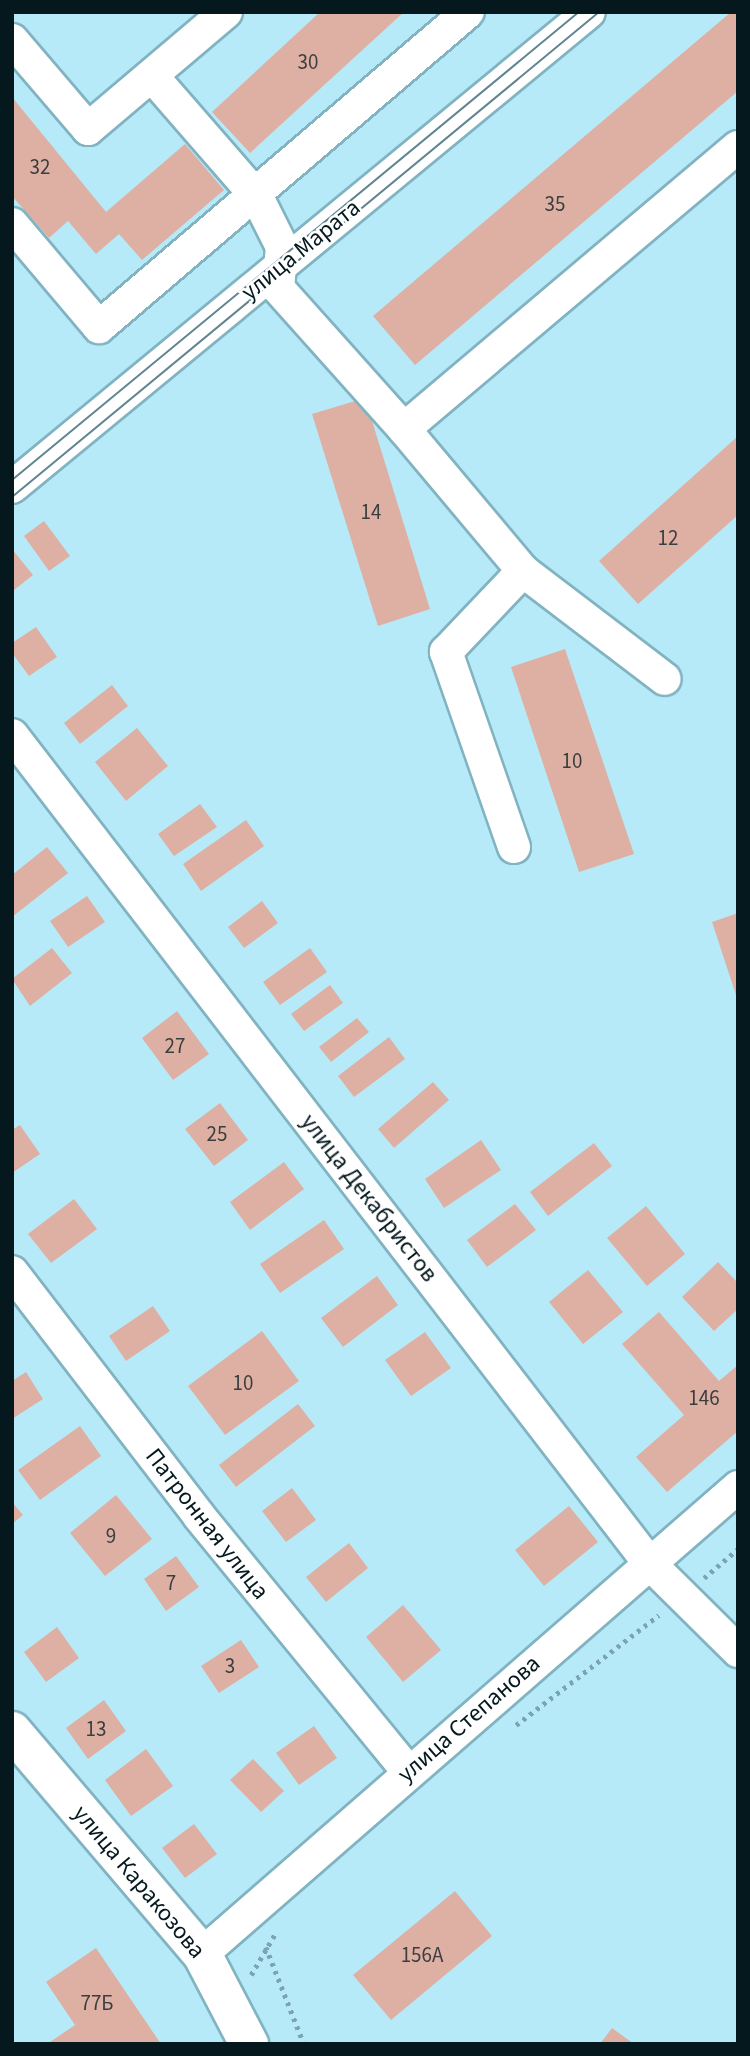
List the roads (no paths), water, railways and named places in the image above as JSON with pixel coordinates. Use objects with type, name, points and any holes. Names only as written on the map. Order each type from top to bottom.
[{"type":"main road","name":"улица Каракозова","points":[[12,1731],[202,1954],[249,2044]]},
{"type":"street","points":[[12,40],[88,129],[226,12]]},
{"type":"street","points":[[12,223],[99,327],[257,197],[468,12]]},
{"type":"street","name":"улица Марата","points":[[12,487],[589,12]]},
{"type":"street","points":[[152,76],[257,197],[282,247],[278,288],[404,429],[523,572],[665,679]]},
{"type":"street","points":[[404,429],[738,147]]},
{"type":"street","points":[[514,847],[446,652],[523,572]]},
{"type":"street","name":"улица Декабристов","points":[[12,735],[650,1564],[738,1651]]},
{"type":"street","name":"Патронная улица","points":[[12,1272],[207,1526],[408,1771]]},
{"type":"street","name":"улица Степанова","points":[[202,1954],[408,1771],[738,1487]]},
{"type":"tram line","points":[[12,480],[579,12]]},
{"type":"tram line","points":[[12,497],[599,12]]}]
